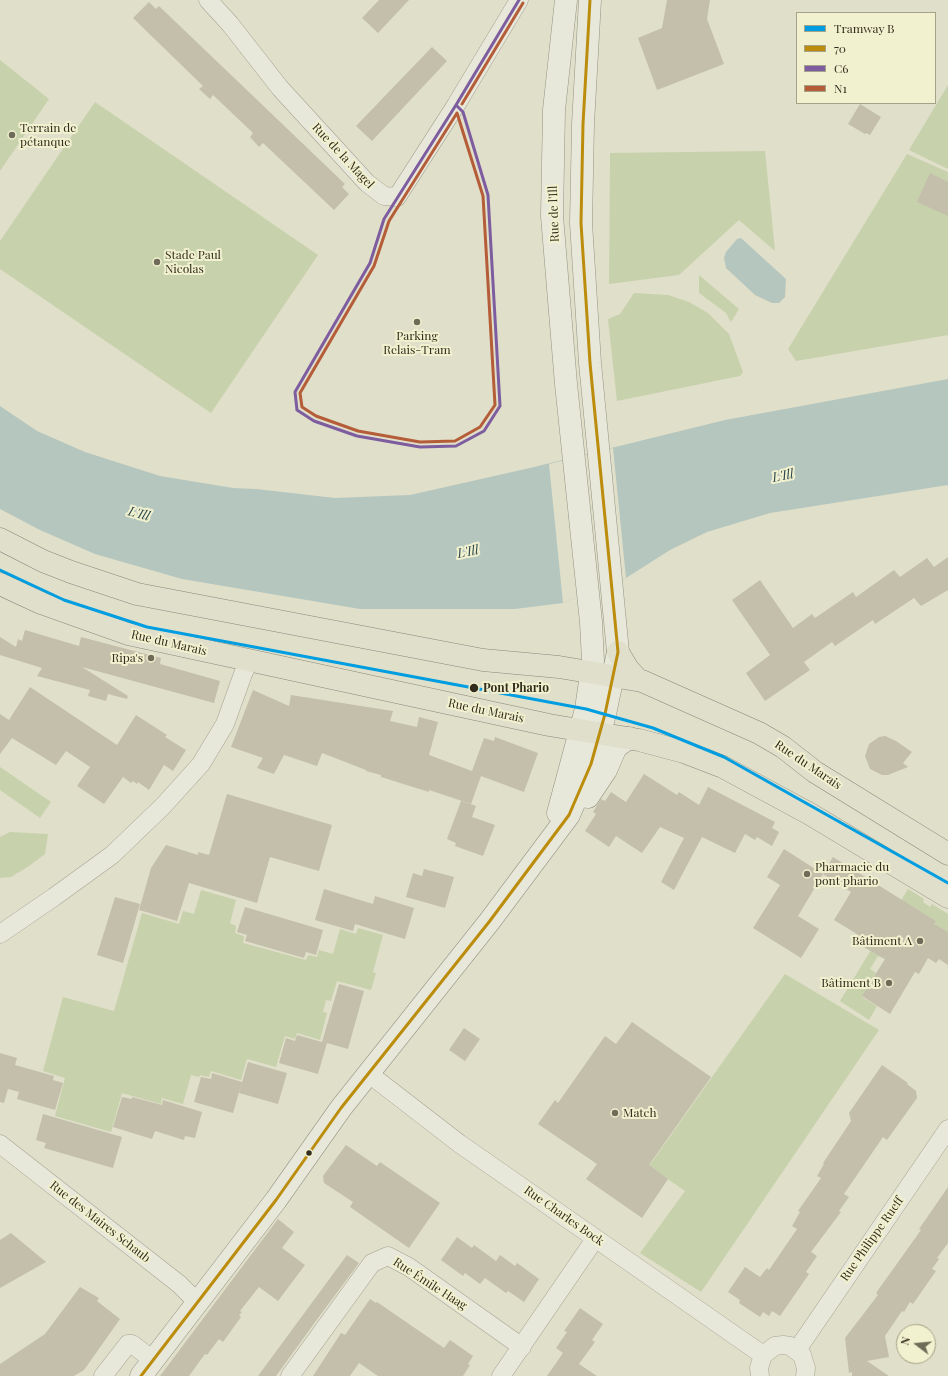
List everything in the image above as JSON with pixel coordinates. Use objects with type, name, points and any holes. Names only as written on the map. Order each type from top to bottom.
[{"type":"main road","name":"Rue de l'Ill","points":[[566,0],[554,110],[552,216],[571,429],[591,622],[592,673]]},
{"type":"main road","points":[[552,835],[590,733],[614,675],[618,652],[595,420],[585,302],[581,223],[583,124],[590,1]]},
{"type":"main road","name":"Rue du Marais","points":[[0,539],[43,561],[70,572],[113,588],[144,596],[483,660],[614,675],[638,680],[660,688],[759,733],[783,747],[815,772],[948,854]]},
{"type":"main road","name":"Rue du Marais","points":[[0,584],[41,603],[109,629],[249,661],[590,733],[629,738],[684,752],[723,767],[810,814],[948,897]]},
{"type":"main road","points":[[618,652],[628,669],[638,680]]},
{"type":"main road","points":[[569,815],[591,764],[590,733],[592,673]]},
{"type":"main road","points":[[147,1368],[198,1303],[368,1073],[489,922],[552,835],[569,815],[582,805],[606,770],[616,747],[629,738]]},
{"type":"street","name":"Rue de la Magel","points":[[208,0],[230,24],[280,88],[366,183],[384,196],[397,197],[456,105],[519,0]]},
{"type":"street","points":[[566,0],[590,1]]},
{"type":"street","points":[[0,934],[112,855],[163,806],[201,764],[221,731],[249,661]]},
{"type":"street","name":"Rue Charles Bock","points":[[368,1073],[460,1144],[763,1355]]},
{"type":"street","name":"Rue Philippe Rueff","points":[[797,1350],[948,1129]]},
{"type":"street","name":"Rue des Maires Schaub","points":[[0,1144],[178,1284],[198,1303]]},
{"type":"street","points":[[501,1376],[596,1239]]},
{"type":"street","name":"Rue Émile Haag","points":[[290,1376],[372,1263],[388,1256],[409,1267],[522,1347]]},
{"type":"street","points":[[103,1376],[128,1344],[132,1344],[147,1368]]},
{"type":"street","points":[[760,1376],[759,1368],[763,1355],[775,1346],[783,1345],[797,1350],[805,1361],[805,1376]]},
{"type":"green space","name":"Terrain de pétanque","points":[[0,60],[49,99],[0,171]]},
{"type":"green space","points":[[948,85],[948,169],[909,150]]},
{"type":"green space","name":"Stade Paul Nicolas","points":[[95,102],[318,255],[211,413],[0,269],[0,241]]},
{"type":"green space","points":[[765,151],[775,251],[739,220],[679,275],[609,284],[610,153]]},
{"type":"green space","points":[[907,154],[948,172],[948,335],[796,361],[788,349]]},
{"type":"green space","points":[[699,275],[739,309],[731,322],[726,313],[699,293]]},
{"type":"green space","points":[[634,293],[668,295],[689,302],[708,313],[729,334],[743,372],[740,376],[617,401],[608,319],[620,314]]},
{"type":"green space","points":[[0,767],[51,802],[40,818],[0,790]]},
{"type":"green space","points":[[10,832],[48,834],[45,854],[11,877],[0,878],[0,837]]},
{"type":"green space","points":[[908,889],[924,899],[923,902],[930,907],[932,904],[948,914],[948,942],[934,924],[936,921],[906,903],[885,959],[878,956],[870,969],[876,973],[872,979],[867,976],[862,983],[868,987],[862,997],[877,1006],[869,1020],[840,1001]]},
{"type":"green space","points":[[201,890],[236,900],[230,923],[236,926],[235,933],[244,936],[243,943],[306,960],[308,955],[317,957],[319,950],[333,954],[340,929],[356,934],[358,928],[383,935],[373,972],[376,973],[371,990],[337,981],[331,1001],[326,1000],[323,1012],[327,1013],[320,1040],[297,1033],[295,1039],[285,1036],[276,1067],[247,1059],[241,1080],[211,1071],[209,1077],[191,1075],[183,1104],[162,1098],[161,1104],[122,1093],[111,1132],[55,1116],[65,1078],[43,1071],[63,997],[114,1011],[142,913],[179,924],[183,911],[194,914]]},
{"type":"green space","points":[[785,974],[879,1030],[701,1292],[640,1253],[685,1191],[649,1166]]},
{"type":"water","points":[[741,238],[786,279],[785,297],[779,303],[772,303],[755,295],[726,268],[724,258],[726,252],[737,239]]},
{"type":"water","name":"L'Ill","points":[[948,379],[948,485],[770,513],[707,532],[670,550],[626,578],[563,603],[515,609],[360,609],[182,579],[95,554],[40,530],[0,509],[0,406],[37,431],[85,452],[160,476],[233,488],[256,489],[335,498],[410,495],[530,468],[725,420]]},
{"type":"pier","points":[[613,448],[626,578],[563,603],[549,464]]},
{"type":"building","points":[[379,0],[409,0],[378,33],[362,18]]},
{"type":"building","points":[[667,0],[710,0],[707,19],[724,64],[657,90],[638,38],[662,28]]},
{"type":"building","points":[[149,2],[156,9],[159,6],[345,184],[342,187],[349,194],[334,210],[263,143],[259,147],[250,137],[253,133],[213,95],[210,99],[199,89],[203,86],[133,18]]},
{"type":"building","points":[[432,47],[447,61],[372,141],[356,126]]},
{"type":"building","points":[[860,104],[881,117],[870,135],[865,134],[848,124]]},
{"type":"building","points":[[930,173],[948,182],[948,216],[917,202]]},
{"type":"building","points":[[948,557],[948,590],[921,606],[914,598],[875,624],[873,620],[835,646],[832,642],[804,662],[810,670],[765,701],[746,673],[770,655],[732,600],[760,580],[793,628],[812,614],[815,618],[853,592],[856,597],[894,570],[900,577],[927,558],[934,567]]},
{"type":"building","points":[[25,630],[79,646],[81,637],[161,658],[160,664],[220,681],[214,703],[82,667],[128,696],[127,699],[108,694],[106,701],[88,696],[90,690],[37,676],[42,668],[0,655],[0,637],[16,647],[18,639],[22,641]]},
{"type":"building","points":[[30,687],[117,745],[136,715],[167,735],[165,737],[186,750],[173,771],[164,765],[149,790],[138,782],[137,784],[133,781],[131,783],[123,777],[104,804],[77,786],[90,767],[66,751],[56,765],[12,738],[0,754],[0,714],[9,720]]},
{"type":"building","points":[[253,690],[289,706],[291,695],[393,711],[390,721],[417,727],[419,717],[438,722],[429,755],[472,771],[484,738],[494,741],[495,737],[538,753],[524,792],[481,776],[471,804],[429,790],[429,792],[381,777],[381,775],[366,771],[322,753],[317,766],[284,755],[274,774],[257,768],[263,758],[231,747]]},
{"type":"building","points":[[885,736],[896,741],[912,752],[903,763],[908,767],[888,775],[882,775],[870,769],[865,756],[869,744],[879,737]]},
{"type":"building","points":[[644,774],[677,795],[679,792],[699,805],[708,787],[775,822],[772,828],[779,832],[772,846],[757,837],[755,840],[745,834],[735,853],[702,837],[674,890],[661,882],[684,838],[660,827],[642,853],[616,836],[609,847],[585,831],[596,814],[593,812],[601,799],[605,801],[611,792],[626,802]]},
{"type":"building","points":[[227,794],[332,825],[319,871],[270,857],[257,903],[189,883],[177,921],[139,910],[151,868],[166,845],[198,855],[198,852],[209,855]]},
{"type":"building","points":[[461,801],[476,806],[472,817],[495,825],[483,856],[455,846],[456,843],[447,839]]},
{"type":"building","points":[[784,849],[823,874],[798,916],[819,929],[801,958],[753,928],[780,885],[767,877]]},
{"type":"building","points":[[833,857],[936,921],[934,924],[948,932],[948,965],[939,959],[936,963],[928,958],[919,974],[915,972],[890,1014],[862,996],[885,959],[862,946],[865,939],[834,920],[851,892],[823,874]]},
{"type":"building","points":[[424,869],[454,877],[445,908],[406,897],[413,873],[422,876]]},
{"type":"building","points":[[324,889],[373,904],[375,896],[414,908],[405,939],[355,924],[353,931],[315,920]]},
{"type":"building","points":[[115,897],[140,904],[123,963],[97,955]]},
{"type":"building","points":[[245,907],[323,930],[316,955],[306,952],[304,958],[245,941],[247,935],[237,932]]},
{"type":"building","points":[[339,984],[364,991],[348,1049],[327,1043],[318,1074],[279,1063],[286,1038],[295,1041],[297,1035],[322,1042]]},
{"type":"building","name":"Match","points":[[632,1022],[711,1077],[649,1165],[668,1179],[642,1218],[586,1179],[597,1164],[538,1124],[555,1100],[558,1103],[605,1036],[616,1044]]},
{"type":"building","points":[[464,1028],[480,1039],[465,1061],[449,1050]]},
{"type":"building","points":[[0,1053],[17,1058],[15,1065],[54,1076],[53,1080],[63,1083],[55,1110],[17,1099],[19,1092],[8,1089],[4,1103],[0,1102]]},
{"type":"building","points":[[248,1062],[287,1073],[278,1104],[239,1093]]},
{"type":"building","points":[[882,1065],[908,1083],[907,1084],[916,1091],[917,1098],[887,1140],[883,1137],[844,1194],[849,1197],[839,1211],[841,1212],[811,1252],[817,1256],[806,1272],[809,1274],[780,1316],[772,1311],[769,1316],[763,1312],[760,1317],[739,1303],[740,1300],[728,1292],[745,1267],[760,1277],[767,1268],[769,1270],[797,1229],[792,1226],[800,1212],[798,1211],[821,1178],[817,1176],[824,1164],[823,1163],[851,1121],[849,1113]]},
{"type":"building","points":[[212,1073],[242,1082],[233,1113],[194,1102],[201,1077],[211,1079]]},
{"type":"building","points":[[122,1097],[132,1099],[132,1097],[162,1105],[163,1100],[202,1112],[195,1138],[185,1136],[184,1140],[155,1131],[152,1139],[113,1127]]},
{"type":"building","points":[[43,1114],[122,1137],[113,1168],[44,1148],[46,1143],[36,1140]]},
{"type":"building","points":[[346,1145],[377,1166],[380,1162],[440,1203],[409,1248],[350,1207],[353,1202],[324,1183],[323,1176]]},
{"type":"building","points":[[948,1187],[948,1243],[937,1258],[939,1259],[932,1269],[936,1271],[913,1304],[910,1302],[904,1312],[902,1311],[885,1336],[889,1357],[867,1361],[889,1376],[852,1376],[852,1372],[849,1373],[845,1338],[878,1295],[876,1293],[921,1230],[919,1229]]},
{"type":"building","points":[[278,1219],[294,1232],[282,1248],[305,1265],[278,1301],[259,1287],[240,1311],[242,1312],[239,1315],[241,1317],[223,1342],[219,1339],[207,1355],[205,1354],[189,1376],[160,1376]]},
{"type":"building","points":[[11,1233],[46,1262],[0,1288],[0,1240]]},
{"type":"building","points":[[457,1237],[472,1248],[474,1245],[496,1261],[500,1255],[515,1266],[517,1263],[539,1279],[524,1302],[508,1291],[506,1293],[485,1278],[480,1284],[465,1273],[463,1276],[441,1260]]},
{"type":"building","points":[[347,1255],[359,1263],[276,1376],[258,1376]]},
{"type":"building","points":[[80,1287],[99,1298],[97,1301],[120,1319],[84,1370],[74,1376],[0,1376],[0,1364],[45,1334]]},
{"type":"building","points":[[370,1299],[376,1303],[377,1302],[444,1348],[450,1340],[473,1356],[468,1364],[470,1365],[463,1376],[378,1376],[359,1363],[350,1376],[313,1376],[341,1333],[345,1335]]},
{"type":"building","points":[[580,1308],[603,1324],[592,1340],[595,1342],[579,1364],[597,1376],[547,1376],[563,1353],[556,1348],[567,1332],[564,1331]]},
{"type":"tram line","name":"B","points":[[0,570],[64,600],[147,627],[586,709],[653,728],[724,757],[948,883]]},
{"type":"transit line","name":"C6","points":[[456,105],[519,0]]},
{"type":"transit line","name":"70","points":[[141,1376],[276,1200],[341,1108],[489,922],[569,815],[591,764],[605,714],[618,652],[590,363],[581,223],[583,124],[590,0]]},
{"type":"transit line","name":"N1","points":[[462,104],[523,3]]},
{"type":"transit line","name":"C6","points":[[456,105],[463,112],[488,195],[500,406],[484,431],[456,446],[420,447],[357,436],[314,421],[297,410],[295,392],[370,263],[384,219],[456,105]]},
{"type":"transit line","name":"N1","points":[[457,113],[483,196],[495,405],[480,427],[455,441],[420,442],[358,431],[316,416],[302,407],[300,393],[374,266],[389,221],[457,113]]},
{"type":"place","name":"Terrain de pétanque","points":[[12,135]]},
{"type":"place","name":"Stade Paul Nicolas","points":[[157,262]]},
{"type":"place","name":"Parking Relais-Tram","points":[[417,322]]},
{"type":"place","name":"Ripa's","points":[[151,658]]},
{"type":"place","name":"Pont Phario","points":[[474,688]]},
{"type":"place","name":"Pharmacie du pont phario","points":[[807,874]]},
{"type":"place","name":"Bâtiment A","points":[[920,941]]},
{"type":"place","name":"Bâtiment B","points":[[889,983]]},
{"type":"place","name":"Match","points":[[615,1113]]}]
